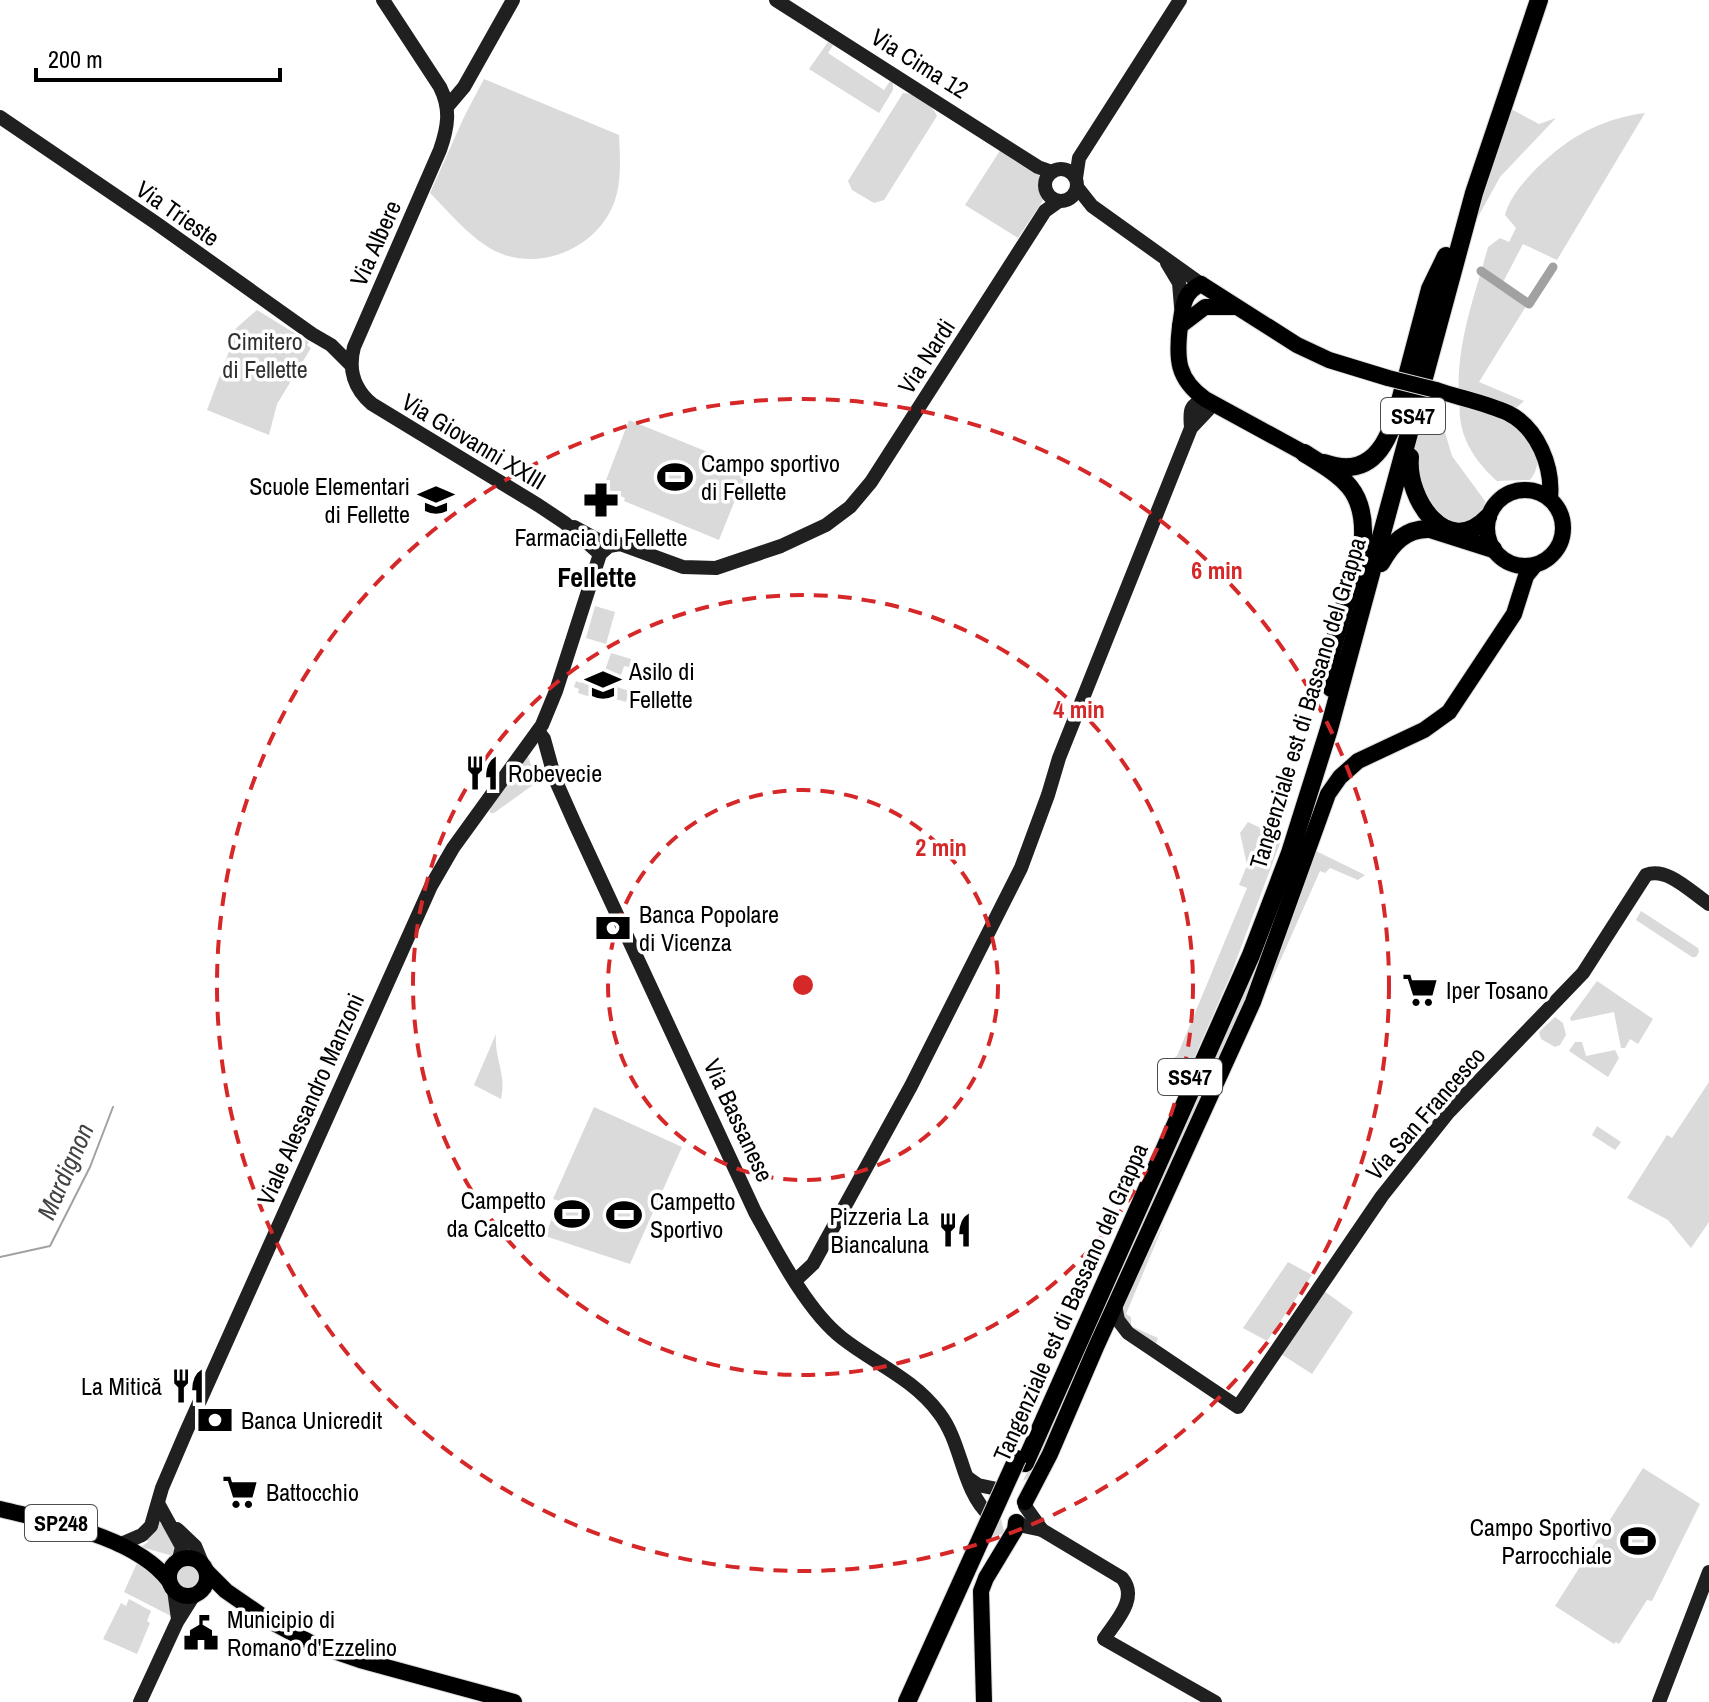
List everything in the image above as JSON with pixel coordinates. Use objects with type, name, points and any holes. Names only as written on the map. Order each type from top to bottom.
[{"type":"highway","name":"Tangenziale est di Bassano del Grappa","points":[[916,1702],[1024,1483],[1291,836],[1329,729],[1478,145],[1528,0]]},
{"type":"highway","name":"Tangenziale est di Bassano del Grappa","points":[[1291,836],[1449,264],[1539,0]]},
{"type":"highway","name":"SS47","points":[[1304,453],[1340,467],[1354,466],[1368,460],[1390,437],[1399,380],[1430,289],[1449,264]]},
{"type":"highway","name":"SS47","points":[[1449,264],[1451,298],[1409,460],[1410,479],[1417,499],[1428,515],[1450,530],[1472,530],[1488,517]]},
{"type":"highway","points":[[1304,453],[1339,475],[1349,486],[1356,495],[1363,519],[1363,537],[1331,654],[1331,688]]},
{"type":"highway","points":[[1329,729],[1348,679],[1375,574],[1388,550],[1399,538],[1421,529],[1430,529],[1493,549]]},
{"type":"highway","name":"Tangenziale est di Bassano del Grappa","points":[[907,1702],[1024,1483]]},
{"type":"main road","points":[[1201,284],[1297,345],[1329,360],[1508,413],[1532,434],[1544,456],[1551,488],[1550,498]]},
{"type":"main road","points":[[1201,284],[1190,292],[1181,307],[1177,348],[1182,373],[1191,389],[1304,453]]},
{"type":"main road","points":[[1180,326],[1200,292],[1201,284]]},
{"type":"main road","points":[[1180,326],[1201,308],[1230,303]]},
{"type":"main road","points":[[1525,489],[1539,475],[1544,456]]},
{"type":"main road","points":[[1509,563],[1522,566],[1546,561],[1561,542],[1562,519],[1550,498],[1542,493],[1525,489],[1511,492],[1498,500],[1488,517],[1487,533],[1493,549],[1519,576],[1522,589]]},
{"type":"main road","name":"Via Bassanese","points":[[998,1555],[1002,1522],[1024,1483],[1050,1454],[1253,1002],[1328,794],[1340,777],[1358,761],[1424,730],[1449,712],[1514,614],[1526,576],[1535,565]]},
{"type":"main road","name":"Via Bassanese","points":[[984,1702],[980,1596],[998,1555],[1015,1530],[1002,1522],[990,1496],[997,1489]]},
{"type":"main road","name":"SP248","points":[[0,1509],[63,1524],[120,1546],[177,1561],[192,1558],[226,1591],[268,1620],[331,1651],[514,1702]]},
{"type":"main road","name":"SP248","points":[[120,1546],[156,1566],[183,1596],[217,1595],[268,1620]]},
{"type":"main road","points":[[172,1586],[171,1568],[177,1561]]},
{"type":"main road","points":[[197,1594],[206,1583],[205,1568]]},
{"type":"street","points":[[383,0],[440,87],[447,107]]},
{"type":"street","points":[[447,107],[464,87],[513,0]]},
{"type":"street","name":"Via Cima 12","points":[[776,0],[1058,183],[1162,256]]},
{"type":"street","points":[[1058,183],[1079,158],[1180,0]]},
{"type":"street","name":"Via Albere","points":[[354,380],[351,365],[354,347],[440,150],[448,123],[447,107]]},
{"type":"street","name":"Via Trieste","points":[[0,117],[331,345],[351,365]]},
{"type":"street","name":"Via Nardi","points":[[836,519],[876,475],[1045,211],[1058,183]]},
{"type":"street","points":[[1162,256],[1201,284]]},
{"type":"street","points":[[1162,256],[1179,283],[1181,307]]},
{"type":"street","name":"Via Trieste","points":[[331,345],[354,347]]},
{"type":"street","name":"Via Giovanni XXIII","points":[[354,380],[372,404],[604,550],[620,544],[677,566],[709,569],[738,562],[790,542],[836,519]]},
{"type":"street","points":[[795,1281],[813,1264],[889,1127],[1021,868],[1059,758],[1191,428],[1208,410],[1205,399]]},
{"type":"street","points":[[570,528],[587,559],[590,580]]},
{"type":"street","points":[[538,731],[556,691],[590,580],[604,550]]},
{"type":"street","name":"Via Bassanese","points":[[538,731],[544,739],[555,779],[575,824],[768,1235],[795,1281],[838,1335],[902,1376],[928,1399],[951,1431],[979,1506],[1002,1522]]},
{"type":"street","name":"Viale Alessandro Manzoni","points":[[120,1546],[147,1532],[186,1432],[431,886],[453,848],[538,731]]},
{"type":"street","name":"Via San Francesco","points":[[1127,1335],[1238,1407],[1367,1216],[1421,1145],[1468,1091],[1583,973],[1646,875],[1655,871],[1666,875],[1709,904]]},
{"type":"street","points":[[1115,1305],[1127,1335]]},
{"type":"street","points":[[1105,1326],[1127,1335]]},
{"type":"street","points":[[1096,1347],[1108,1339],[1127,1335]]},
{"type":"street","name":"Via Bassanese","points":[[968,1478],[978,1485],[997,1489]]},
{"type":"street","points":[[1024,1483],[1042,1530]]},
{"type":"street","points":[[159,1505],[182,1547],[177,1561]]},
{"type":"street","points":[[166,1521],[195,1546],[205,1568]]},
{"type":"street","points":[[1002,1522],[1042,1530],[1122,1578],[1129,1589],[1124,1607],[1104,1639],[1215,1702]]},
{"type":"street","points":[[1659,1702],[1709,1572]]},
{"type":"street","points":[[172,1586],[178,1620]]},
{"type":"street","points":[[140,1702],[178,1620],[197,1594]]},
{"type":"green space","points":[[828,42],[833,45],[828,53],[884,90],[890,81],[893,83],[893,90],[879,113],[809,69]]},
{"type":"green space","points":[[484,79],[619,135],[619,178],[614,203],[594,233],[565,252],[530,259],[495,251],[469,232],[430,193]]},
{"type":"green space","points":[[903,93],[923,100],[937,116],[884,200],[874,203],[852,190],[848,181]]},
{"type":"green space","points":[[1511,109],[1539,124],[1556,118],[1500,177],[1478,217],[1461,260]]},
{"type":"green space","points":[[1645,113],[1557,260],[1523,244],[1500,288],[1528,303],[1479,382],[1524,401],[1514,410],[1459,394],[1460,357],[1472,301],[1488,247],[1500,238],[1509,242],[1516,228],[1505,215],[1516,192],[1544,161],[1569,141],[1612,120]]},
{"type":"green space","points":[[1001,149],[1038,173],[1042,179],[1044,199],[1018,238],[965,205]]},
{"type":"green space","name":"Cimitero di Fellette","points":[[257,310],[309,342],[307,345],[311,348],[277,404],[269,435],[207,410],[236,333],[234,330]]},
{"type":"green space","points":[[1428,395],[1439,398],[1439,412],[1452,456],[1485,501],[1484,511],[1457,532],[1423,506],[1414,450]]},
{"type":"green space","points":[[1460,403],[1521,424],[1537,459],[1530,480],[1497,481],[1489,473],[1474,456],[1464,436]]},
{"type":"green space","name":"Campo sportivo di Fellette","points":[[629,420],[752,470],[739,501],[735,500],[719,540],[624,501],[625,498],[603,488]]},
{"type":"green space","points":[[595,606],[615,612],[606,644],[586,638]]},
{"type":"green space","points":[[611,653],[631,659],[629,667],[624,666],[617,687],[629,691],[626,702],[605,696],[603,701],[578,693],[579,689],[574,687],[576,681],[581,683],[583,677],[601,682]]},
{"type":"green space","points":[[528,756],[537,782],[490,813],[490,808]]},
{"type":"green space","points":[[1248,822],[1282,838],[1231,974],[1186,1076],[1164,1063],[1177,1056],[1247,888],[1239,885],[1247,865],[1240,833]]},
{"type":"green space","points":[[1298,845],[1267,956],[1033,1475],[1023,1481],[1227,1029]]},
{"type":"green space","points":[[1314,850],[1365,875],[1358,880],[1330,868],[1325,873],[1320,871],[1269,986],[1274,963]]},
{"type":"green space","points":[[1641,911],[1698,948],[1696,957],[1636,920]]},
{"type":"green space","points":[[1597,981],[1653,1019],[1638,1044],[1630,1039],[1625,1048],[1621,1048],[1614,1012],[1571,1021],[1570,1018]]},
{"type":"green space","points":[[1555,1017],[1563,1023],[1566,1035],[1555,1047],[1541,1039],[1539,1032]]},
{"type":"green space","points":[[496,1034],[502,1082],[501,1099],[474,1085]]},
{"type":"green space","points":[[1575,1042],[1582,1042],[1586,1056],[1615,1050],[1619,1058],[1608,1077],[1569,1051]]},
{"type":"green space","points":[[1709,1082],[1709,1222],[1691,1248],[1668,1220],[1627,1198],[1667,1135],[1672,1138]]},
{"type":"green space","points":[[594,1107],[682,1147],[630,1264],[545,1236],[559,1201],[553,1199]]},
{"type":"green space","points":[[1597,1126],[1621,1142],[1615,1150],[1592,1135]]},
{"type":"green space","points":[[1165,1221],[1126,1314],[1131,1317],[1131,1326],[1158,1338],[1155,1347],[1125,1325],[1122,1305]]},
{"type":"green space","points":[[1288,1262],[1312,1275],[1267,1341],[1243,1328]]},
{"type":"green space","points":[[1324,1291],[1353,1312],[1312,1374],[1281,1354]]},
{"type":"green space","name":"Campo Sportivo Parrocchiale","points":[[1643,1468],[1700,1504],[1652,1601],[1647,1600],[1619,1644],[1614,1644],[1555,1606]]},
{"type":"green space","points":[[158,1521],[176,1542],[173,1556],[141,1547],[148,1542],[146,1537]]},
{"type":"green space","points":[[142,1562],[168,1593],[173,1617],[124,1592],[137,1563]]},
{"type":"green space","points":[[188,1564],[197,1568],[201,1577],[197,1586],[188,1590],[179,1586],[175,1577],[179,1568]]},
{"type":"green space","points":[[129,1599],[151,1611],[147,1621],[150,1623],[137,1654],[103,1639],[121,1603],[126,1606]]},
{"type":"waterway","points":[[1481,271],[1529,304],[1553,267]]},
{"type":"waterway","name":"Mardignon","points":[[0,1257],[50,1246],[90,1167],[113,1107]]},
{"type":"tunnel","points":[[993,1520],[997,1536]]},
{"type":"place","name":"Campo sportivo di Fellette","points":[[675,477]]},
{"type":"place","name":"Scuole Elementari di Fellette","points":[[436,500]]},
{"type":"place","name":"Farmacia di Fellette","points":[[601,500]]},
{"type":"place","name":"Asilo di Fellette","points":[[603,685]]},
{"type":"place","name":"Robevecie","points":[[482,773]]},
{"type":"place","name":"Banca Popolare di Vicenza","points":[[613,928]]},
{"type":"place","name":"Iper Tosano","points":[[1420,990]]},
{"type":"place","name":"Campetto da Calcetto","points":[[572,1214]]},
{"type":"place","name":"Campetto Sportivo","points":[[624,1215]]},
{"type":"place","name":"Pizzeria La Biancaluna","points":[[955,1230]]},
{"type":"place","name":"La Mitică","points":[[188,1386]]},
{"type":"place","name":"Banca Unicredit","points":[[215,1420]]},
{"type":"place","name":"Battocchio","points":[[240,1492]]},
{"type":"place","name":"Campo Sportivo Parrocchiale","points":[[1638,1541]]},
{"type":"place","name":"Municipio di Romano d'Ezzelino","points":[[201,1633]]},
{"type":"district","name":"Fellette","points":[[597,577]]}]
